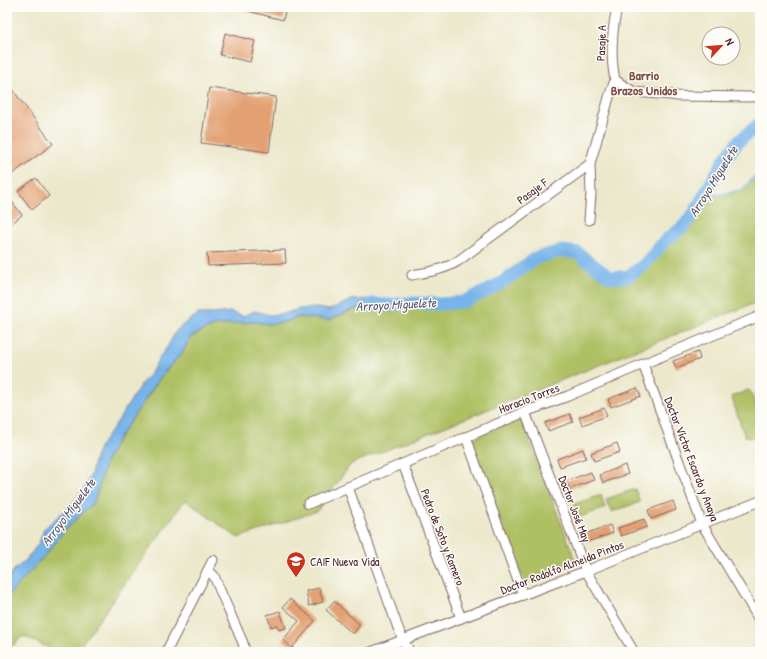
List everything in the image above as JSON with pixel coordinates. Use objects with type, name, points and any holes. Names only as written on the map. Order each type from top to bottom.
[{"type":"street","name":"Pasaje A","points":[[615,80],[612,66],[613,24],[617,7]]},
{"type":"street","points":[[589,220],[590,164],[615,80],[634,92],[677,96],[753,97]]},
{"type":"street","name":"Pasaje F","points":[[412,275],[450,266],[590,164]]},
{"type":"street","name":"Horacio Torres","points":[[308,504],[525,412],[568,396],[760,316]]},
{"type":"street","name":"Doctor Víctor Escardo y Anaya","points":[[643,364],[702,524],[760,621]]},
{"type":"street","name":"Doctor José May","points":[[525,412],[586,571],[634,652]]},
{"type":"street","points":[[466,437],[523,595]]},
{"type":"street","name":"Pedro de Soto y Romero","points":[[403,464],[461,618]]},
{"type":"street","points":[[348,487],[403,640],[410,652]]},
{"type":"street","name":"Doctor Rodolfo Almeida Pintos","points":[[371,652],[586,571],[760,501]]},
{"type":"street","points":[[166,652],[213,560]]},
{"type":"street","points":[[208,570],[214,576],[243,643],[245,652]]},
{"type":"green space","points":[[760,174],[760,301],[351,464],[317,511],[238,538],[185,500],[76,652],[57,652],[23,636],[7,651],[7,597],[53,546],[62,533],[94,502],[105,463],[116,442],[162,375],[182,353],[191,337],[213,326],[254,322],[269,324],[285,322],[299,317],[329,320],[354,309],[378,309],[389,305],[409,303],[441,304],[463,302],[506,280],[536,258],[561,251],[578,253],[610,277],[627,277],[644,265],[665,241],[683,227],[695,212],[704,195],[723,194],[742,190],[754,177]]},
{"type":"green space","points":[[748,390],[750,391],[760,416],[760,434],[749,438],[745,437],[732,399],[733,396]]},
{"type":"green space","points":[[521,418],[576,562],[574,565],[529,582],[524,581],[470,440]]},
{"type":"green space","points":[[635,489],[640,502],[611,512],[606,499]]},
{"type":"green space","points":[[601,495],[605,508],[577,518],[572,505]]},
{"type":"water","points":[[372,299],[389,305],[378,309],[354,309],[329,320],[299,317],[285,322],[269,324],[254,322],[213,326],[191,337],[182,353],[162,375],[116,442],[105,463],[94,502],[62,533],[53,546],[7,597],[7,580],[14,570],[26,560],[39,543],[44,529],[72,504],[83,491],[91,475],[99,448],[141,384],[151,373],[176,331],[184,324],[198,314],[230,312],[243,316],[255,311],[269,315],[283,314],[299,309],[317,308],[329,310],[352,300]]},
{"type":"building","points":[[240,7],[286,7],[283,20],[240,9]]},
{"type":"building","points":[[225,33],[255,41],[250,62],[220,55]]},
{"type":"building","points":[[7,82],[53,144],[7,178]]},
{"type":"building","points":[[209,88],[276,97],[269,152],[201,143]]},
{"type":"building","points":[[36,178],[49,196],[32,210],[18,191]]},
{"type":"building","points":[[7,195],[22,215],[7,227]]},
{"type":"building","points":[[285,250],[286,263],[208,266],[207,253]]},
{"type":"building","points":[[698,352],[700,359],[676,368],[673,361]]},
{"type":"building","points":[[637,388],[641,396],[611,407],[608,399]]},
{"type":"building","points":[[604,408],[607,416],[582,425],[579,417]]},
{"type":"building","points":[[570,414],[573,422],[548,431],[545,423]]},
{"type":"building","points":[[617,443],[620,452],[594,461],[591,453]]},
{"type":"building","points":[[583,449],[586,458],[560,467],[557,459]]},
{"type":"building","points":[[625,465],[628,474],[603,483],[600,475]]},
{"type":"building","points":[[591,472],[594,480],[569,489],[566,481]]},
{"type":"building","points":[[673,501],[676,510],[651,519],[648,510]]},
{"type":"building","points":[[644,519],[647,527],[621,536],[618,528]]},
{"type":"building","points":[[610,525],[613,533],[587,542],[585,534]]},
{"type":"building","points":[[319,588],[323,602],[309,606],[306,591]]},
{"type":"building","points":[[290,599],[315,621],[292,648],[283,640],[299,621],[283,607]]},
{"type":"building","points":[[334,601],[360,625],[353,634],[326,610]]},
{"type":"building","points":[[280,611],[286,628],[279,630],[277,625],[271,627],[267,615]]},
{"type":"waterway","name":"Arroyo Miguelete","points":[[372,304],[441,304],[463,302],[506,280],[536,258],[561,251],[578,253],[610,277],[627,277],[644,265],[665,241],[683,227],[695,212],[724,160],[738,142],[760,123]]},
{"type":"waterway","points":[[704,195],[723,194],[742,190],[754,177],[760,174]]},
{"type":"place","name":"CAIF Nueva Vida","points":[[296,578]]},
{"type":"district","name":"Barrio Brazos Unidos","points":[[644,82]]}]
